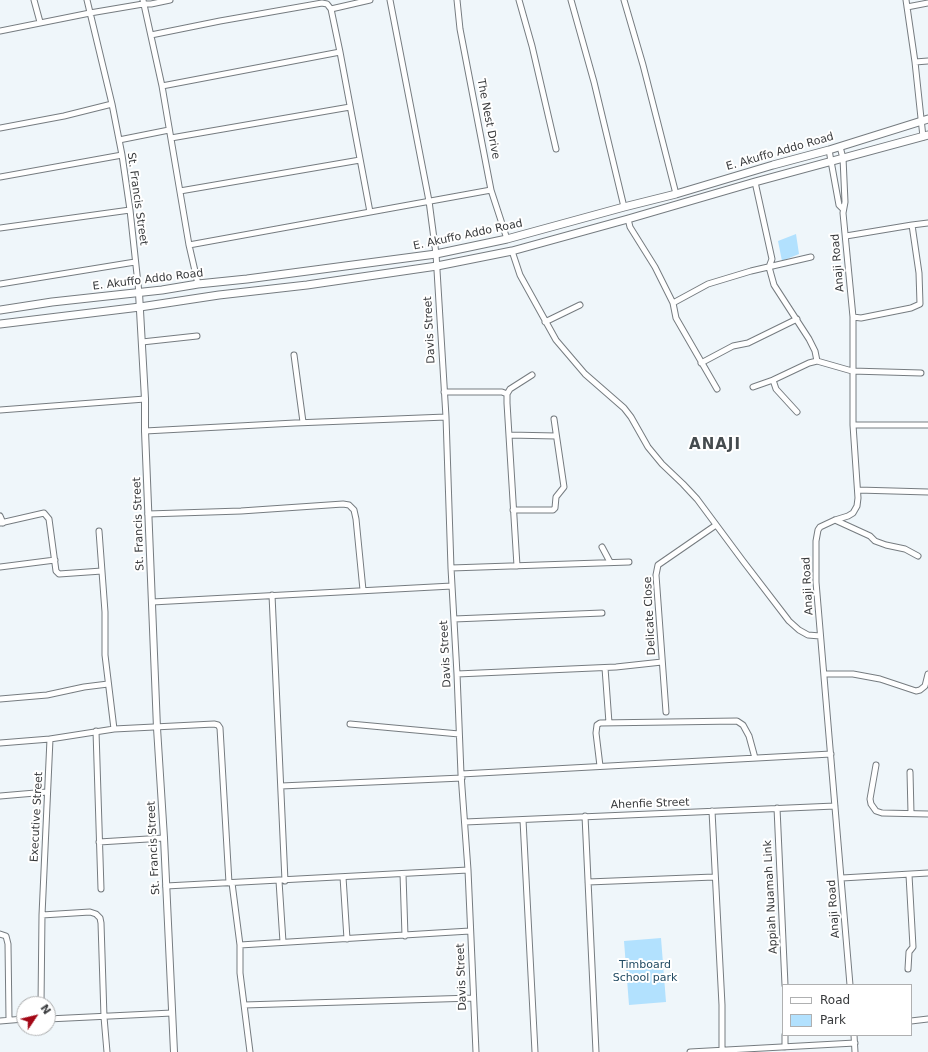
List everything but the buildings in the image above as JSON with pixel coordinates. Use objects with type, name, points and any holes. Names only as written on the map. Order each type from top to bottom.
[{"type":"main road","name":"E. Akuffo Addo Road","points":[[0,310],[52,302],[139,293],[198,284],[436,254],[507,239],[676,194],[840,147],[924,120]]},
{"type":"main road","name":"E. Akuffo Addo Road","points":[[0,324],[307,285],[437,266],[512,251],[830,161],[925,136]]},
{"type":"street","points":[[34,0],[40,22]]},
{"type":"street","name":"St. Francis Street","points":[[87,0],[112,104],[122,155],[130,210],[139,293],[145,399],[157,728],[164,838],[174,1052]]},
{"type":"street","points":[[0,31],[143,2],[151,4],[170,0]]},
{"type":"street","points":[[331,9],[370,0]]},
{"type":"street","name":"Davis Street","points":[[390,0],[429,201],[437,266],[446,417],[451,568],[461,776],[468,870],[476,1052]]},
{"type":"street","name":"The Nest Drive","points":[[457,0],[460,29],[491,190],[507,239]]},
{"type":"street","points":[[520,0],[556,149]]},
{"type":"street","points":[[571,0],[594,82],[624,207]]},
{"type":"street","points":[[624,0],[643,65],[676,194]]},
{"type":"street","points":[[906,0],[924,120],[925,136]]},
{"type":"street","points":[[143,2],[162,86],[189,245],[198,284]]},
{"type":"street","points":[[151,35],[322,3],[327,4],[331,9],[340,52],[370,212]]},
{"type":"street","points":[[907,6],[928,4]]},
{"type":"street","points":[[162,86],[340,52]]},
{"type":"street","points":[[915,62],[928,61]]},
{"type":"street","points":[[0,128],[64,116],[112,104]]},
{"type":"street","points":[[171,138],[350,107]]},
{"type":"street","points":[[119,140],[170,130]]},
{"type":"street","name":"Anaji Road","points":[[840,147],[843,158],[845,197],[845,205],[843,209],[853,317],[853,425],[858,490],[857,506],[853,513],[820,527],[816,541],[816,582],[850,984]]},
{"type":"street","name":"Anaji Road","points":[[829,150],[840,205],[843,209]]},
{"type":"street","points":[[0,177],[122,155]]},
{"type":"street","points":[[180,191],[360,160]]},
{"type":"street","points":[[755,182],[772,259],[770,267],[774,284],[809,339],[817,361]]},
{"type":"street","points":[[189,245],[491,190]]},
{"type":"street","points":[[0,228],[130,210]]},
{"type":"street","points":[[628,219],[630,227],[655,267],[673,303],[676,318],[717,389]]},
{"type":"street","points":[[846,236],[912,225],[928,224]]},
{"type":"street","points":[[853,317],[861,318],[911,308],[920,304],[912,225]]},
{"type":"street","points":[[512,251],[520,275],[556,340],[585,374],[631,417],[648,447],[662,464],[697,499],[789,621],[799,630],[808,635],[820,636]]},
{"type":"street","points":[[673,303],[708,284],[811,257]]},
{"type":"street","points":[[0,284],[136,262]]},
{"type":"street","points":[[545,322],[580,305]]},
{"type":"street","points":[[701,363],[733,346],[748,343],[797,319]]},
{"type":"street","points":[[142,342],[197,336]]},
{"type":"street","points":[[294,355],[303,422]]},
{"type":"street","points":[[753,387],[817,361],[852,371],[921,372]]},
{"type":"street","points":[[516,566],[507,394],[510,389],[532,374]]},
{"type":"street","points":[[773,380],[776,389],[797,412]]},
{"type":"street","points":[[444,392],[502,392],[507,394]]},
{"type":"street","points":[[0,410],[145,399]]},
{"type":"street","points":[[145,431],[303,422],[446,417]]},
{"type":"street","points":[[513,510],[552,510],[555,508],[556,497],[564,487],[554,419]]},
{"type":"street","points":[[853,425],[928,425]]},
{"type":"street","points":[[509,435],[556,436]]},
{"type":"street","points":[[858,490],[928,492]]},
{"type":"street","points":[[148,514],[343,504],[349,505],[354,510],[356,519],[363,590]]},
{"type":"street","points":[[0,516],[2,523],[44,513],[49,519],[56,571],[59,574],[102,572]]},
{"type":"street","points":[[835,520],[886,545],[905,549],[918,556]]},
{"type":"street","name":"Delicate Close","points":[[666,712],[656,575],[658,565],[716,525]]},
{"type":"street","points":[[99,531],[105,612],[105,656],[114,729]]},
{"type":"street","points":[[602,547],[610,562]]},
{"type":"street","points":[[0,567],[55,560]]},
{"type":"street","points":[[451,568],[629,562]]},
{"type":"street","points":[[152,602],[452,586]]},
{"type":"street","points":[[272,595],[281,786],[283,942]]},
{"type":"street","points":[[454,619],[602,613]]},
{"type":"street","points":[[457,674],[605,668],[662,662]]},
{"type":"street","points":[[605,668],[609,723]]},
{"type":"street","points":[[824,674],[853,674],[873,678],[916,691],[925,686],[928,674]]},
{"type":"street","points":[[0,699],[47,695],[84,687],[108,684]]},
{"type":"street","points":[[600,766],[596,733],[597,725],[609,723],[737,721],[743,725],[749,736],[755,758]]},
{"type":"street","points":[[0,743],[50,739],[114,729],[214,724],[220,728],[231,883],[240,945],[240,973],[250,1052]]},
{"type":"street","points":[[350,724],[459,734]]},
{"type":"street","points":[[96,731],[101,889]]},
{"type":"street","name":"Executive Street","points":[[41,996],[42,915],[50,739]]},
{"type":"street","points":[[281,786],[461,776],[600,766],[831,754]]},
{"type":"street","points":[[876,765],[870,799],[873,808],[876,811],[882,813],[928,814]]},
{"type":"street","points":[[910,772],[911,813]]},
{"type":"street","points":[[0,796],[48,792]]},
{"type":"street","name":"Ahenfie Street","points":[[465,822],[835,806]]},
{"type":"street","name":"Appiah Nuamah Link","points":[[776,808],[785,984]]},
{"type":"street","points":[[712,811],[714,877],[722,1005],[722,1050]]},
{"type":"street","points":[[584,816],[596,1052]]},
{"type":"street","points":[[524,820],[535,1052]]},
{"type":"street","points":[[99,842],[164,838]]},
{"type":"street","points":[[166,886],[468,870]]},
{"type":"street","points":[[842,878],[928,873]]},
{"type":"street","points":[[403,874],[405,936]]},
{"type":"street","points":[[908,969],[909,952],[913,947],[909,875]]},
{"type":"street","points":[[343,877],[347,939]]},
{"type":"street","points":[[588,882],[714,877]]},
{"type":"street","points":[[42,915],[90,912],[96,914],[100,918],[107,1052]]},
{"type":"street","points":[[240,945],[470,931]]},
{"type":"street","points":[[0,934],[6,936],[8,944],[9,1019]]},
{"type":"street","points":[[244,1005],[473,998]]},
{"type":"street","points":[[56,1019],[172,1013]]},
{"type":"street","points":[[0,1021],[16,1019]]},
{"type":"street","points":[[912,1021],[928,1019]]},
{"type":"street","points":[[785,1036],[785,1047]]},
{"type":"street","points":[[854,1036],[855,1052]]},
{"type":"street","points":[[690,1052],[855,1043]]},
{"type":"green space","points":[[796,234],[799,254],[782,261],[778,241]]},
{"type":"green space","name":"Timboard School park","points":[[661,938],[666,1002],[629,1005],[624,941]]},
{"type":"district","name":"ANAJI","points":[[715,445]]}]
